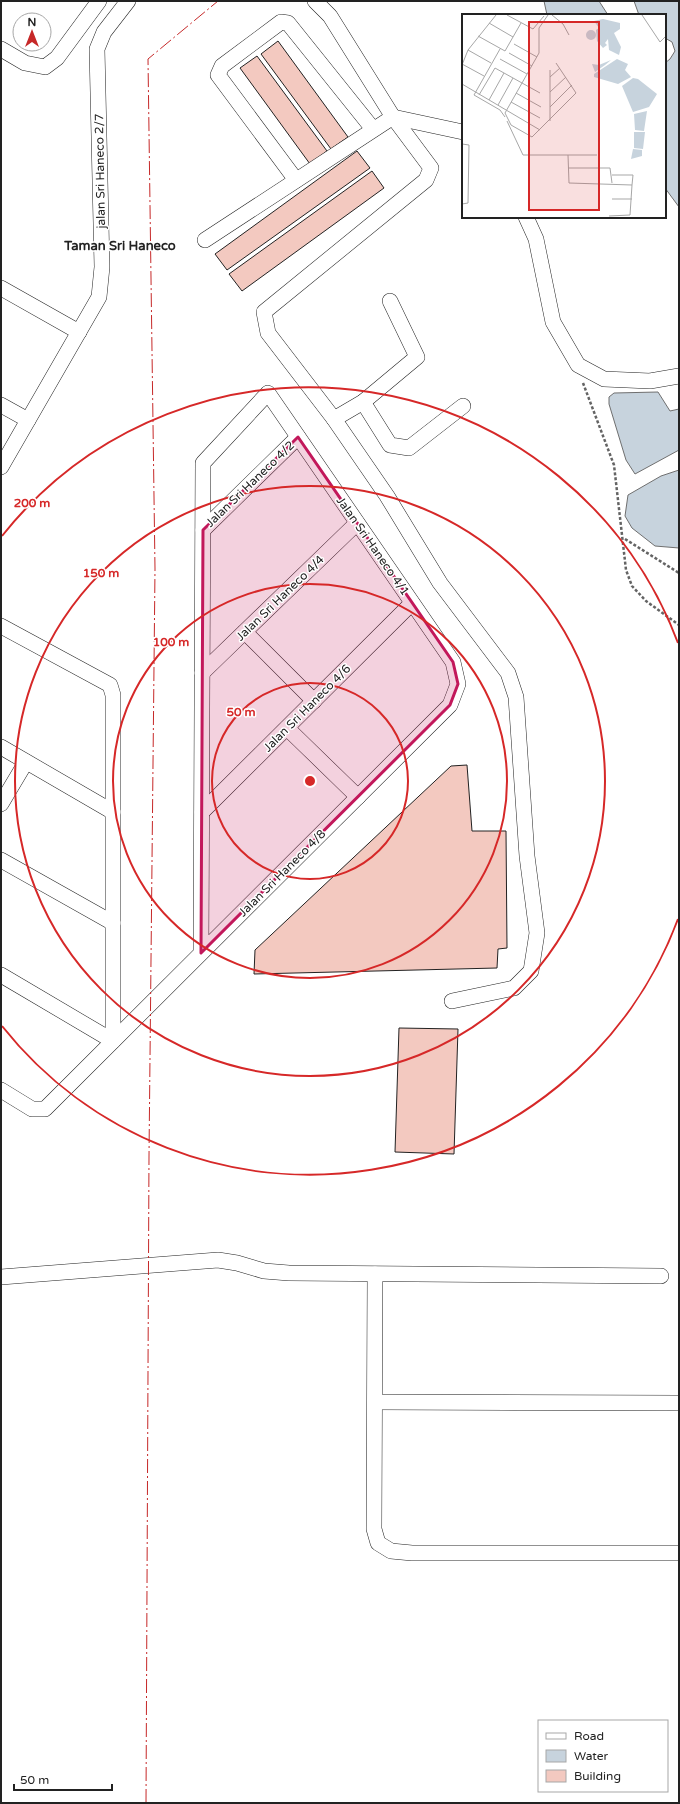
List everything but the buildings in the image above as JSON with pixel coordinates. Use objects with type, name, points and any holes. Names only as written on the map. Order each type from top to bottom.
[{"type":"street","name":"jalan Sri Haneco 2/7","points":[[1,467],[99,297],[102,267],[98,49],[104,32],[128,1]]},
{"type":"street","points":[[316,1],[330,16],[393,117],[430,168],[426,180],[264,312],[268,333],[334,419],[387,496],[440,582],[508,674],[516,697],[527,856],[538,933],[531,971],[514,988],[452,1001]]},
{"type":"street","points":[[1,49],[25,63],[45,67],[57,58],[92,3]]},
{"type":"street","points":[[296,180],[218,75],[222,66],[281,22],[288,24],[373,129]]},
{"type":"street","points":[[205,240],[393,117],[462,132]]},
{"type":"street","points":[[526,218],[536,239],[553,322],[578,365],[604,379],[650,381],[679,376]]},
{"type":"street","points":[[1,288],[79,332]]},
{"type":"street","points":[[334,419],[363,402],[417,357],[390,301]]},
{"type":"street","name":"Jalan Sri Haneco 4/1","points":[[203,530],[203,463],[268,393],[453,662],[458,684],[450,705]]},
{"type":"street","points":[[363,402],[390,445],[409,448],[463,406]]},
{"type":"street","points":[[1,405],[28,420]]},
{"type":"street","name":"Jalan Sri Haneco 4/2","points":[[203,530],[298,437]]},
{"type":"street","name":"Jalan Sri Haneco 4/4","points":[[202,673],[357,523]]},
{"type":"street","points":[[201,953],[203,530]]},
{"type":"street","name":"Jalan Sri Haneco 4/6","points":[[202,812],[412,603]]},
{"type":"street","points":[[1,626],[110,685],[113,695],[113,1041]]},
{"type":"street","points":[[245,632],[314,701]]},
{"type":"street","name":"Jalan Sri Haneco 4/8","points":[[1,1090],[32,1108],[45,1109],[450,705]]},
{"type":"street","points":[[287,728],[358,797]]},
{"type":"street","points":[[1,747],[113,812]]},
{"type":"street","points":[[1,804],[26,762]]},
{"type":"street","points":[[1,860],[113,923]]},
{"type":"street","points":[[1,975],[113,1041]]},
{"type":"street","points":[[1,1277],[218,1260],[237,1263],[264,1272],[662,1276]]},
{"type":"street","points":[[375,1274],[374,1529],[378,1543],[390,1551],[412,1553],[679,1553]]},
{"type":"street","points":[[375,1402],[679,1402]]},
{"type":"path","points":[[578,365],[585,388],[614,465],[624,539],[626,570],[632,586],[646,602],[679,625]]},
{"type":"path","points":[[624,539],[679,573]]},
{"type":"highlighted area","points":[[298,437],[453,662],[458,684],[450,705],[201,953],[203,530]]},
{"type":"water","points":[[544,1],[599,1],[607,14],[547,14]]},
{"type":"water","points":[[634,1],[679,1],[679,207],[666,189],[666,62],[675,51],[672,42],[666,39],[666,14],[639,14]]},
{"type":"water","points":[[658,392],[670,411],[679,409],[679,450],[635,474],[626,460],[609,404],[609,397],[614,393]]},
{"type":"water","points":[[679,470],[679,548],[655,546],[632,528],[625,516],[628,495],[661,476]]},
{"type":"power","points":[[146,1803],[149,1156],[155,569],[148,59],[218,1]]},
{"type":"district","name":"Taman Sri Haneco","points":[[120,246]]}]
